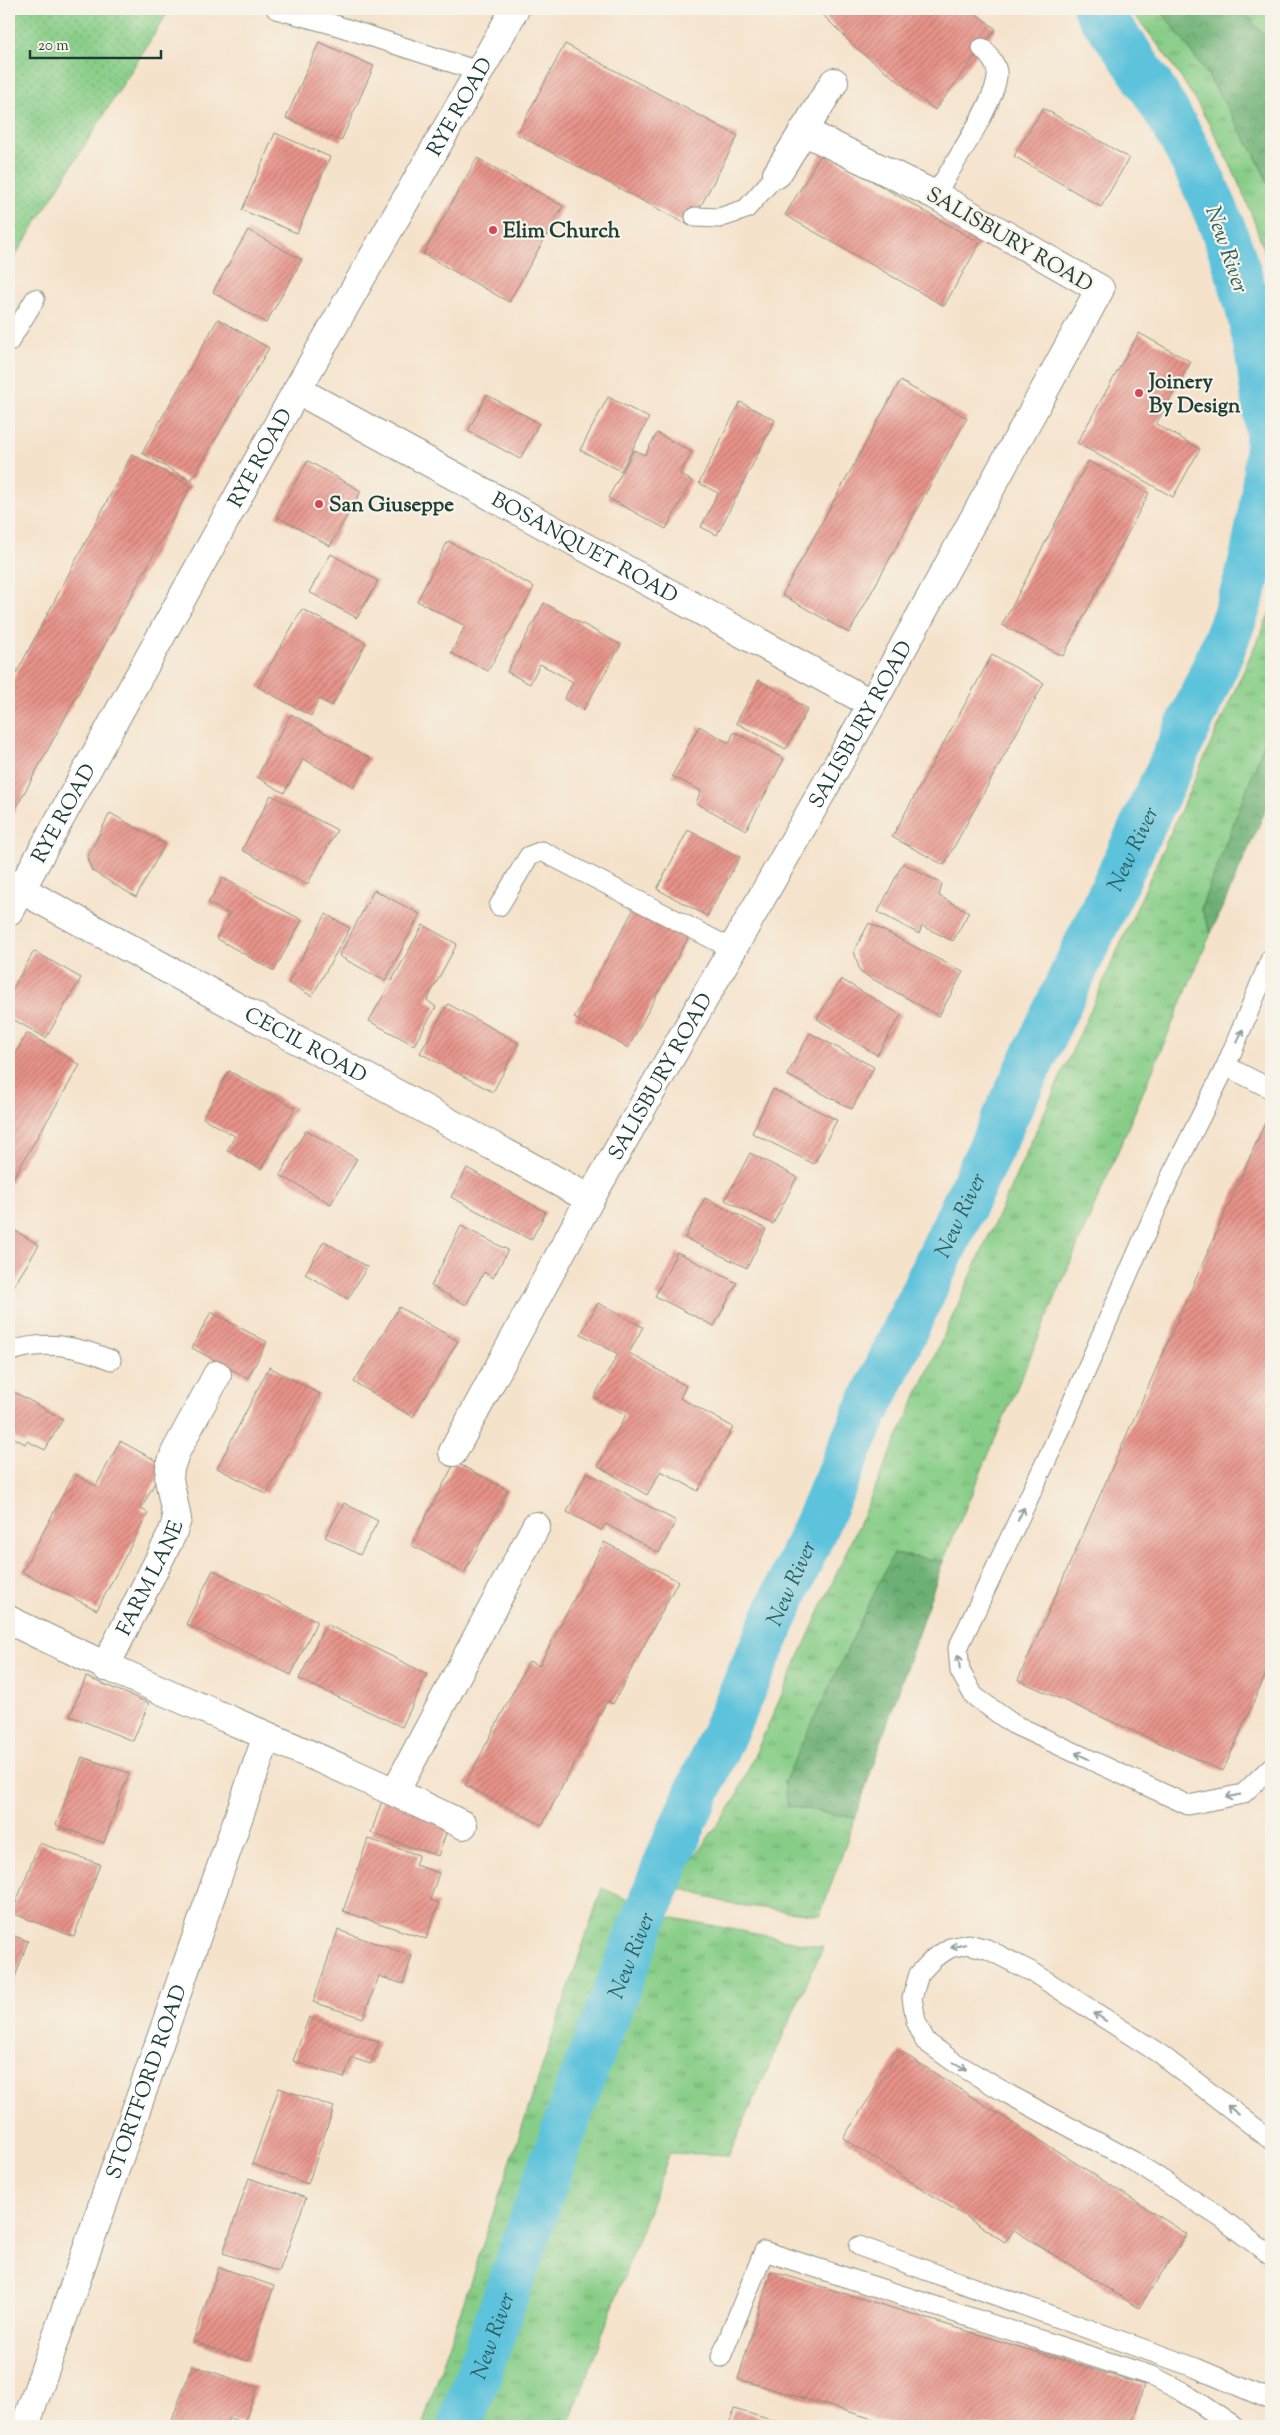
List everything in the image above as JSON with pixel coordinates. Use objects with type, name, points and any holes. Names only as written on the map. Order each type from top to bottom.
[{"type":"street","name":"RYE ROAD","points":[[13,895],[297,390],[481,72],[515,9]]},
{"type":"street","points":[[777,174],[834,82]]},
{"type":"street","name":"SALISBURY ROAD","points":[[453,1452],[590,1199],[872,704],[1100,289],[935,195],[803,131]]},
{"type":"street","name":"BOSANQUET ROAD","points":[[297,390],[872,704]]},
{"type":"street","name":"CECIL ROAD","points":[[13,895],[590,1199]]},
{"type":"street","name":"FARM LANE","points":[[104,1667],[172,1534],[177,1519],[169,1479],[170,1468],[175,1453],[217,1375]]},
{"type":"street","points":[[395,1792],[536,1526]]},
{"type":"street","points":[[9,1620],[104,1667],[395,1792],[463,1825]]},
{"type":"street","name":"STORTFORD ROAD","points":[[26,2426],[266,1736]]},
{"type":"lane","points":[[276,9],[332,24],[481,72]]},
{"type":"lane","points":[[935,195],[983,114],[996,85],[997,70],[989,55],[982,48]]},
{"type":"lane","points":[[695,217],[720,218],[746,209],[777,174]]},
{"type":"lane","points":[[9,342],[36,299]]},
{"type":"lane","points":[[498,906],[528,856],[542,851],[732,949]]},
{"type":"lane","points":[[1271,958],[1226,1066],[1168,1182],[1055,1442],[958,1648],[960,1671],[974,1696],[1013,1724],[1188,1805],[1243,1794],[1271,1767]]},
{"type":"lane","points":[[1226,1066],[1271,1089]]},
{"type":"lane","points":[[9,1352],[38,1345],[63,1345],[88,1351],[111,1360]]},
{"type":"lane","points":[[1271,2140],[1160,2054],[1034,1973],[987,1949],[968,1944],[950,1948],[934,1958],[919,1974],[912,1998],[916,2021],[925,2041],[969,2071],[1133,2160],[1221,2218],[1271,2256]]},
{"type":"lane","points":[[859,2246],[1196,2368],[1271,2400]]},
{"type":"lane","points":[[720,2357],[764,2251],[1152,2376],[1183,2392],[1233,2426]]},
{"type":"green space","points":[[9,9],[170,9],[9,266]]},
{"type":"green space","points":[[1129,9],[1160,9],[1206,72],[1254,153],[1271,189],[1271,275],[1248,204],[1215,134],[1174,68]]},
{"type":"green space","points":[[1160,9],[1241,9],[1271,43],[1271,189],[1254,153],[1206,72]]},
{"type":"green space","points":[[1241,9],[1271,9],[1271,43]]},
{"type":"green space","points":[[1271,610],[1271,726],[1201,908],[1211,933],[943,1561],[893,1554],[788,1806],[855,1818],[820,1915],[730,1904],[673,1886],[733,1803]]},
{"type":"green space","points":[[1271,726],[1271,798],[1211,933],[1201,908]]},
{"type":"green space","points":[[893,1554],[943,1561],[855,1818],[788,1806],[784,1782]]},
{"type":"green space","points":[[602,1888],[664,1916],[823,1947],[729,2155],[670,2153],[568,2426],[422,2426]]},
{"type":"building","points":[[817,9],[970,9],[996,29],[935,110],[856,48]]},
{"type":"building","points":[[319,42],[374,66],[341,141],[286,118]]},
{"type":"building","points":[[565,44],[738,136],[690,226],[517,134]]},
{"type":"building","points":[[1043,108],[1129,158],[1101,207],[1014,156]]},
{"type":"building","points":[[275,133],[330,157],[297,233],[242,210]]},
{"type":"building","points":[[822,152],[980,243],[944,306],[785,215]]},
{"type":"building","name":"Elim Church","points":[[477,158],[563,206],[509,302],[423,254]]},
{"type":"building","points":[[248,230],[302,260],[266,323],[213,292]]},
{"type":"building","points":[[218,319],[269,348],[191,481],[142,453]]},
{"type":"building","name":"Joinery By Design","points":[[1139,333],[1191,362],[1156,424],[1200,449],[1173,497],[1077,443]]},
{"type":"building","points":[[900,381],[967,418],[849,633],[782,595]]},
{"type":"building","points":[[487,395],[539,423],[520,459],[468,431]]},
{"type":"building","points":[[608,397],[649,418],[621,471],[580,450]]},
{"type":"building","points":[[740,402],[775,420],[717,535],[701,527],[718,493],[699,483]]},
{"type":"building","points":[[657,433],[692,452],[680,474],[692,481],[666,529],[608,498],[634,450],[645,455]]},
{"type":"building","points":[[132,454],[191,486],[9,821],[9,687]]},
{"type":"building","name":"San Giuseppe","points":[[308,461],[361,491],[330,546],[276,516]]},
{"type":"building","points":[[1088,461],[1149,493],[1063,656],[1002,625]]},
{"type":"building","points":[[448,541],[534,587],[488,671],[451,653],[465,626],[417,601]]},
{"type":"building","points":[[331,554],[378,581],[357,618],[309,592]]},
{"type":"building","points":[[544,603],[621,645],[583,711],[564,699],[573,682],[540,664],[530,684],[507,672]]},
{"type":"building","points":[[302,609],[366,643],[332,706],[319,699],[311,716],[258,687]]},
{"type":"building","points":[[992,655],[1044,683],[944,865],[892,837]]},
{"type":"building","points":[[759,680],[808,709],[786,749],[736,723]]},
{"type":"building","points":[[291,714],[370,758],[354,787],[303,759],[284,793],[257,777]]},
{"type":"building","points":[[699,726],[729,743],[734,732],[784,759],[746,830],[696,803],[701,791],[672,776]]},
{"type":"building","points":[[271,795],[337,830],[307,885],[242,850]]},
{"type":"building","points":[[110,813],[165,844],[136,897],[92,871],[87,858]]},
{"type":"building","points":[[688,830],[740,857],[707,916],[657,889]]},
{"type":"building","points":[[903,863],[942,884],[939,896],[969,912],[953,941],[922,926],[919,934],[878,912]]},
{"type":"building","points":[[223,878],[302,920],[274,971],[216,938],[229,914],[208,903]]},
{"type":"building","points":[[374,890],[420,914],[385,981],[339,956]]},
{"type":"building","points":[[635,907],[689,936],[628,1048],[574,1018]]},
{"type":"building","points":[[326,914],[350,928],[312,996],[288,983]]},
{"type":"building","points":[[869,923],[963,972],[939,1016],[860,972],[854,951]]},
{"type":"building","points":[[423,925],[457,944],[427,1000],[436,1007],[414,1045],[369,1021]]},
{"type":"building","points":[[34,951],[81,978],[46,1038],[9,1017],[9,995]]},
{"type":"building","points":[[841,979],[901,1015],[877,1055],[817,1019]]},
{"type":"building","points":[[448,1004],[519,1043],[493,1092],[420,1053]]},
{"type":"building","points":[[27,1033],[80,1065],[9,1185],[9,1064]]},
{"type":"building","points":[[810,1033],[874,1067],[852,1109],[787,1075]]},
{"type":"building","points":[[229,1071],[295,1108],[261,1169],[227,1151],[235,1136],[203,1118]]},
{"type":"building","points":[[773,1089],[837,1120],[814,1164],[752,1133]]},
{"type":"building","points":[[1265,1123],[1271,1126],[1271,1662],[1223,1771],[1018,1680]]},
{"type":"building","points":[[306,1130],[357,1159],[331,1204],[280,1175]]},
{"type":"building","points":[[750,1153],[797,1177],[773,1224],[725,1200]]},
{"type":"building","points":[[467,1168],[546,1212],[531,1240],[451,1197]]},
{"type":"building","points":[[705,1198],[766,1229],[747,1268],[685,1238]]},
{"type":"building","points":[[461,1226],[508,1250],[493,1278],[484,1272],[466,1305],[431,1286]]},
{"type":"building","points":[[9,1227],[39,1245],[9,1294]]},
{"type":"building","points":[[324,1241],[367,1267],[348,1299],[305,1274]]},
{"type":"building","points":[[677,1252],[737,1283],[714,1326],[655,1296]]},
{"type":"building","points":[[598,1303],[643,1327],[629,1353],[686,1386],[680,1398],[733,1427],[698,1491],[661,1471],[647,1495],[598,1466],[626,1415],[594,1397],[618,1354],[581,1334]]},
{"type":"building","points":[[399,1307],[458,1341],[413,1417],[354,1382]]},
{"type":"building","points":[[211,1312],[267,1342],[248,1378],[192,1348]]},
{"type":"building","points":[[269,1367],[320,1394],[267,1494],[217,1468]]},
{"type":"building","points":[[9,1389],[63,1419],[45,1450],[27,1441],[25,1444],[9,1435]]},
{"type":"building","points":[[120,1441],[164,1465],[141,1509],[148,1513],[97,1610],[22,1572],[74,1474],[96,1486]]},
{"type":"building","points":[[455,1462],[508,1490],[464,1573],[411,1545]]},
{"type":"building","points":[[587,1472],[676,1521],[659,1553],[606,1524],[601,1530],[567,1512]]},
{"type":"building","points":[[344,1503],[378,1521],[360,1555],[325,1537]]},
{"type":"building","points":[[604,1542],[678,1581],[613,1704],[607,1701],[542,1825],[465,1785],[529,1661],[539,1666]]},
{"type":"building","points":[[213,1570],[317,1621],[291,1675],[186,1624]]},
{"type":"building","points":[[326,1624],[427,1674],[402,1727],[299,1679]]},
{"type":"building","points":[[86,1677],[149,1703],[133,1741],[70,1716]]},
{"type":"building","points":[[82,1757],[129,1773],[104,1843],[56,1825]]},
{"type":"building","points":[[383,1798],[450,1822],[438,1856],[371,1833]]},
{"type":"building","points":[[368,1839],[419,1855],[415,1865],[439,1873],[430,1900],[439,1903],[426,1939],[343,1911]]},
{"type":"building","points":[[39,1843],[100,1864],[74,1937],[12,1913]]},
{"type":"building","points":[[338,1930],[412,1956],[403,1984],[379,1976],[363,2018],[313,2002]]},
{"type":"building","points":[[9,1934],[28,1941],[9,1994]]},
{"type":"building","points":[[309,2017],[379,2042],[371,2064],[352,2058],[344,2078],[293,2061]]},
{"type":"building","points":[[900,2051],[1187,2234],[1139,2308],[1014,2230],[1005,2242],[843,2138]]},
{"type":"building","points":[[279,2088],[334,2107],[308,2184],[252,2164]]},
{"type":"building","points":[[249,2178],[306,2198],[279,2272],[223,2253]]},
{"type":"building","points":[[219,2267],[274,2286],[248,2361],[193,2341]]},
{"type":"building","points":[[771,2271],[1144,2385],[1131,2426],[897,2426],[738,2379]]},
{"type":"building","points":[[192,2365],[257,2387],[244,2423],[229,2418],[226,2426],[170,2426]]},
{"type":"building","points":[[734,2409],[792,2426],[729,2426]]},
{"type":"waterway","name":"New River","points":[[460,2426],[581,2081],[670,1854],[864,1417],[1172,763],[1222,651],[1246,582],[1258,530],[1268,434],[1254,333],[1241,283],[1225,234],[1205,186],[1182,139],[1156,94],[1127,50],[1096,9]]},
{"type":"place","name":"Elim Church","points":[[493,230]]},
{"type":"place","name":"Joinery By Design","points":[[1139,393]]},
{"type":"place","name":"San Giuseppe","points":[[319,504]]}]
